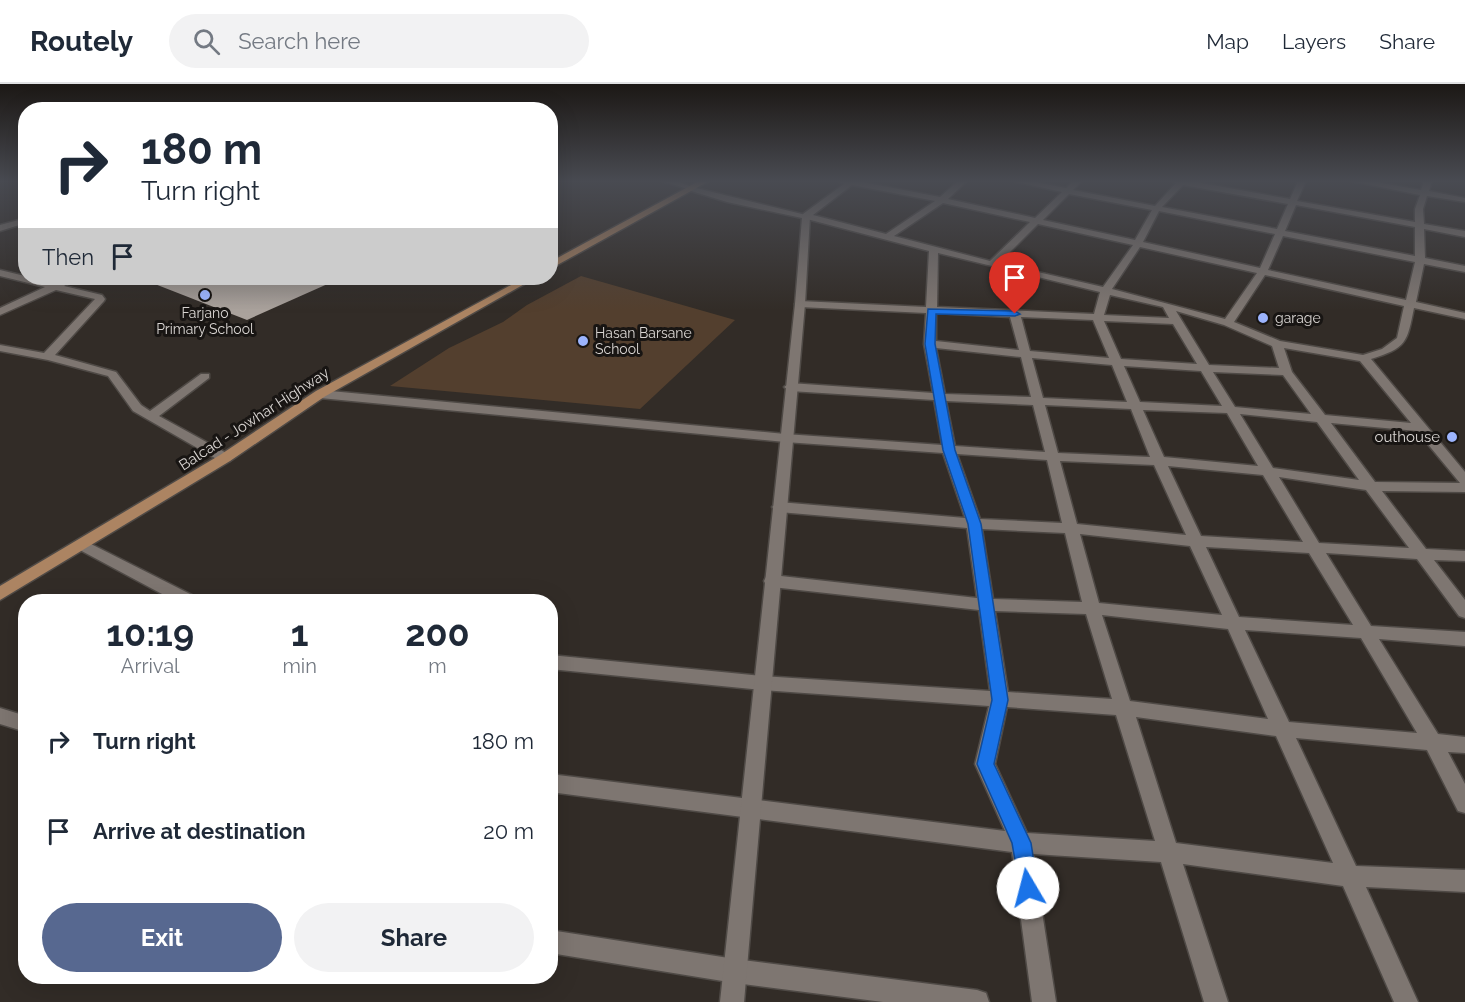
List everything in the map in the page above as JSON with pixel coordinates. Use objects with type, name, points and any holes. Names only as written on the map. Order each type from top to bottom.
[{"type":"main road","points":[[558,262],[626,224]]},
{"type":"main road","name":"Balcad - Jowhar Highway","points":[[0,594],[225,458],[320,393],[517,285]]},
{"type":"street","points":[[732,1002],[785,438],[800,304],[805,224]]},
{"type":"street","points":[[836,224],[992,264],[1167,305],[1228,323],[1277,344],[1364,358],[1386,351],[1402,339],[1420,260],[1418,226]]},
{"type":"street","points":[[887,237],[907,224]]},
{"type":"street","points":[[992,264],[1035,224]]},
{"type":"street","points":[[1045,224],[1465,316]]},
{"type":"street","points":[[1148,224],[1137,245],[1106,290],[1098,319],[1114,361],[1195,541],[1406,1002]]},
{"type":"street","points":[[1233,224],[1465,269]]},
{"type":"street","points":[[1228,323],[1263,271],[1282,224]]},
{"type":"street","points":[[1406,224],[1465,234]]},
{"type":"street","points":[[934,248],[930,344],[949,450],[974,524],[1000,700],[986,764],[1021,843],[1044,1002]]},
{"type":"street","points":[[2,276],[18,280]]},
{"type":"street","points":[[40,285],[100,299],[50,352],[49,357]]},
{"type":"street","points":[[0,312],[59,285]]},
{"type":"street","points":[[800,304],[1176,321]]},
{"type":"street","points":[[1167,305],[1432,741],[1465,804]]},
{"type":"street","points":[[1015,314],[1073,528],[1092,608],[1216,1002]]},
{"type":"street","points":[[930,344],[1027,355],[1207,369],[1286,372]]},
{"type":"street","points":[[1277,344],[1286,372],[1465,612]]},
{"type":"street","points":[[0,348],[49,357],[112,374],[137,408],[225,458]]},
{"type":"street","points":[[1364,358],[1465,481]]},
{"type":"street","points":[[151,416],[205,376]]},
{"type":"street","points":[[790,387],[1037,402],[1232,410],[1422,428]]},
{"type":"street","points":[[320,393],[785,438],[1054,457],[1159,461],[1268,471],[1371,486],[1465,488]]},
{"type":"street","points":[[779,507],[974,524],[1073,528],[1195,541],[1465,556]]},
{"type":"street","points":[[83,545],[177,594]]},
{"type":"street","points":[[772,581],[986,605],[1092,608],[1234,623],[1465,639]]},
{"type":"street","points":[[558,663],[762,683],[1125,708],[1281,729],[1465,745]]},
{"type":"street","points":[[0,717],[18,722]]},
{"type":"street","points":[[558,784],[1021,843],[1169,852],[1350,876],[1465,881]]},
{"type":"street","points":[[558,942],[735,971],[977,1002]]},
{"type":"shaded area","points":[[581,276],[735,320],[640,409],[390,386],[449,348],[503,322],[527,305]]},
{"type":"building","name":"Farjano Primary School","points":[[157,285],[325,285],[247,320]]},
{"type":"place","name":"Farjano Primary School","points":[[205,295]]},
{"type":"place","name":"garage","points":[[1263,318]]},
{"type":"place","name":"Hasan Barsane School","points":[[583,341]]},
{"type":"place","name":"outhouse","points":[[1452,437]]},
{"type":"route","points":[[1015,314],[932,311],[930,344],[949,450],[974,524],[1000,700],[986,764],[1021,843],[1028,888]]}]
